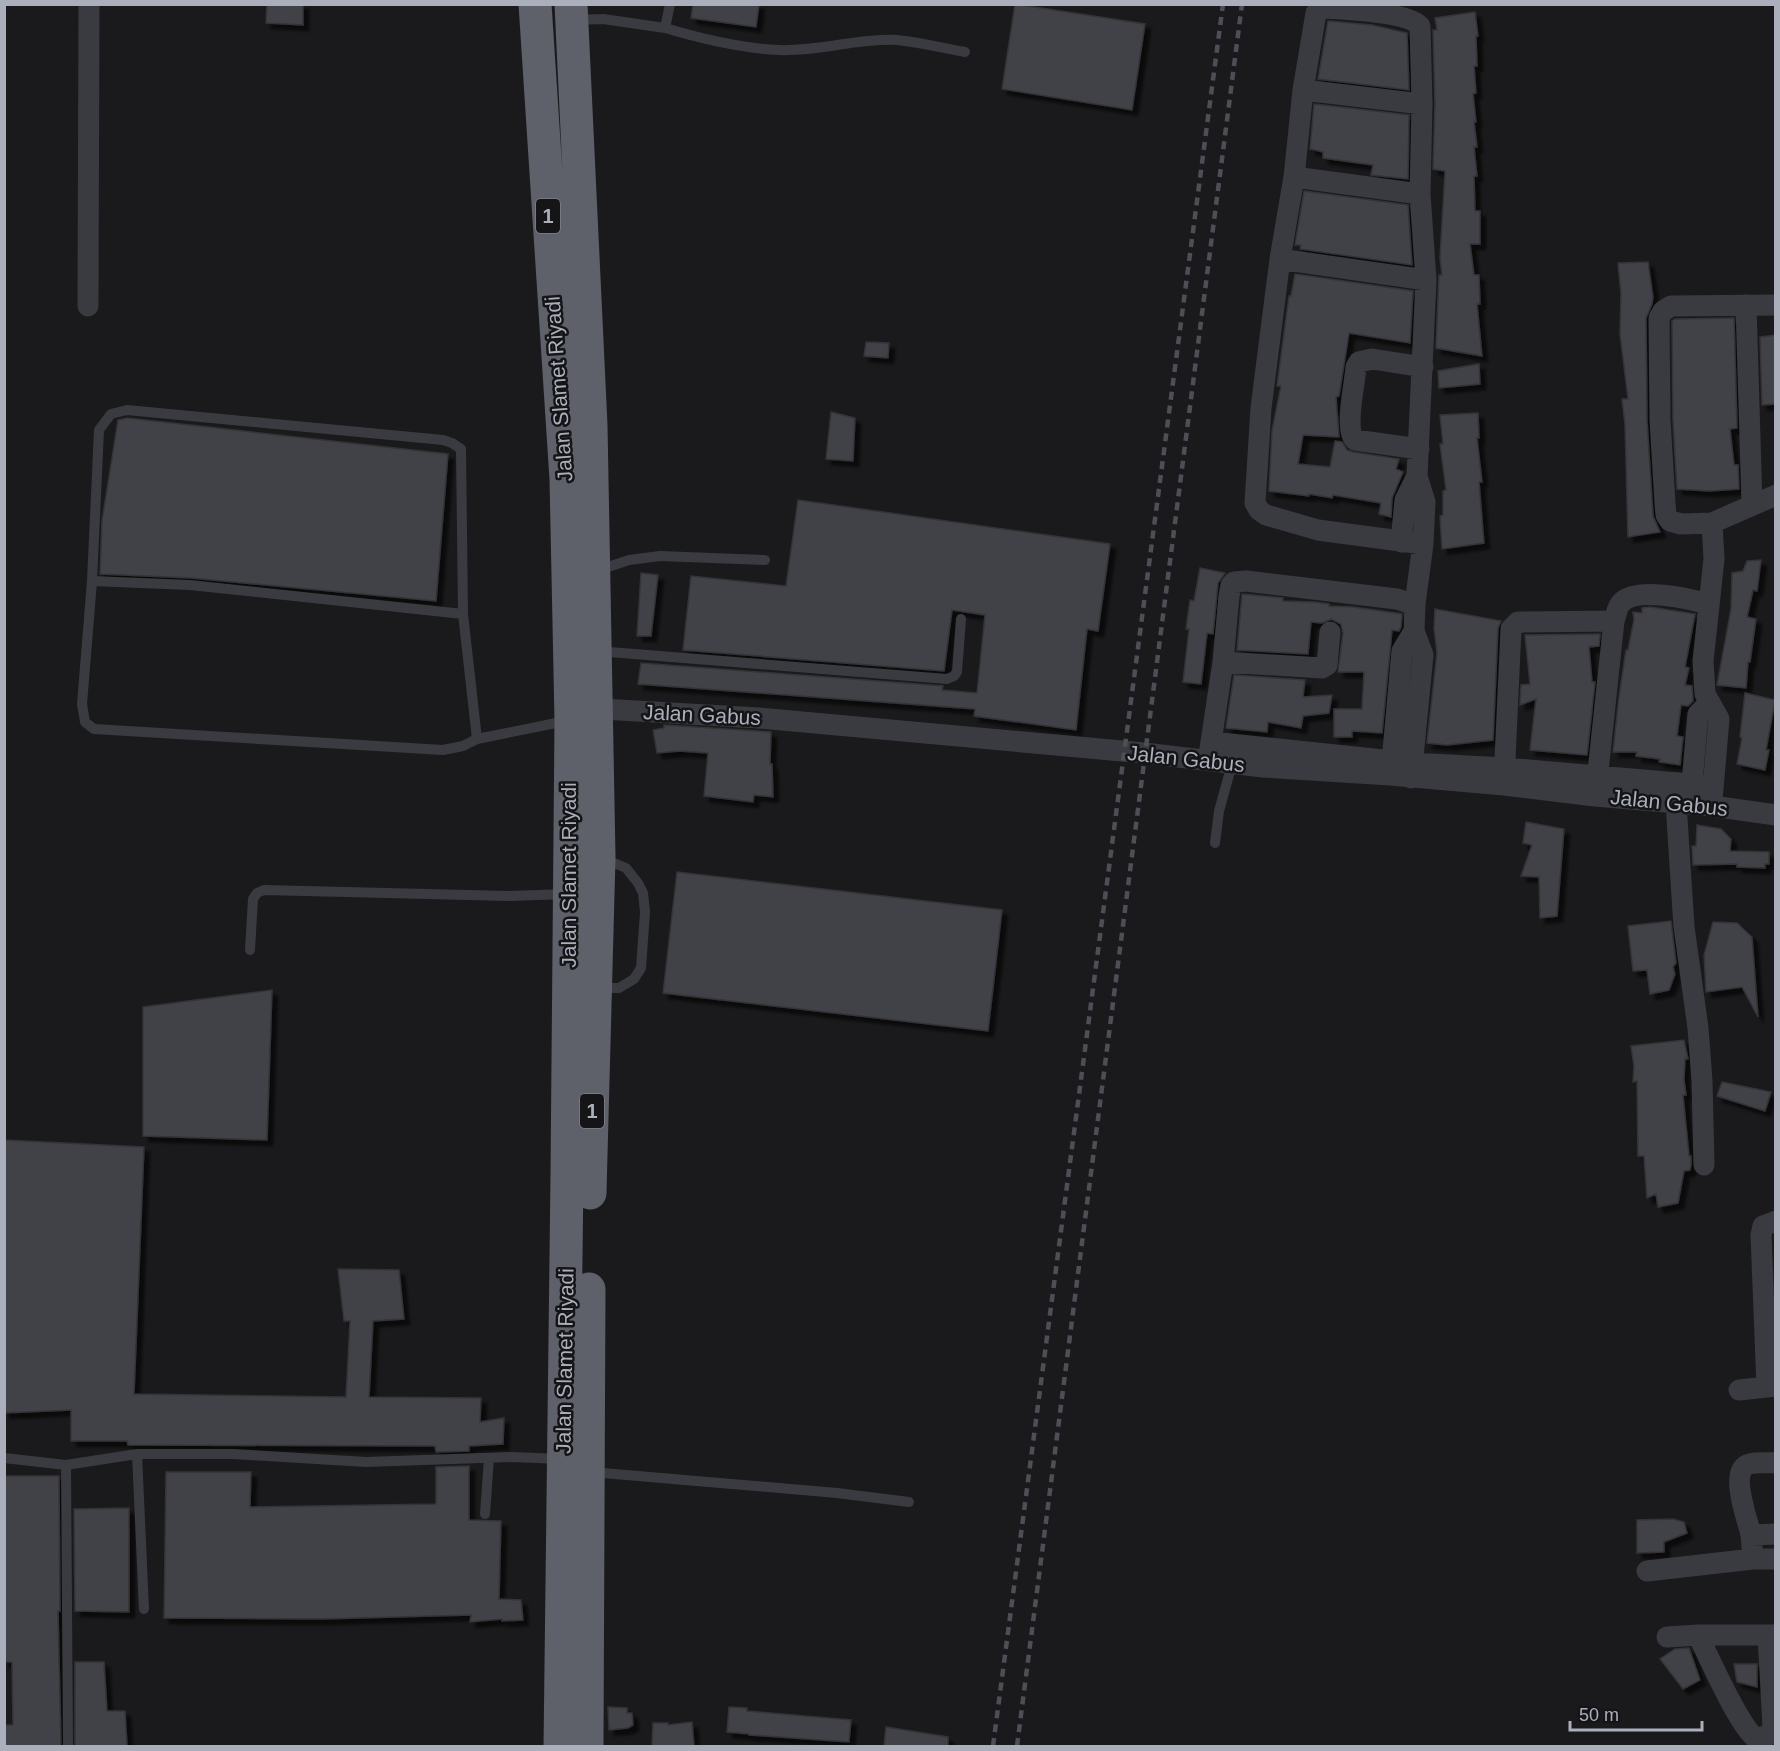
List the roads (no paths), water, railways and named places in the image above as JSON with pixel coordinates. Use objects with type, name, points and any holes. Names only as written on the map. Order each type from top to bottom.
[{"type":"highway","name":"Jalan Slamet Riyadi","points":[[535,4],[551,281],[577,426]]},
{"type":"highway","name":"Jalan Slamet Riyadi","points":[[572,12],[579,478],[578,712],[569,893],[576,1465],[587,1746]]},
{"type":"highway","name":"Jalan Slamet Riyadi","points":[[560,1746],[590,1166],[599,857],[578,712],[594,651],[593,572],[579,478]]},
{"type":"street","points":[[88,306],[89,4]]},
{"type":"street","points":[[1401,769],[1402,651],[1414,630],[1423,544],[1425,502],[1417,476],[1426,280],[1420,194],[1422,104],[1420,26],[1415,20],[1350,9],[1322,8],[1316,13],[1303,90],[1294,177],[1280,259],[1262,408],[1255,503],[1266,515],[1318,530],[1423,544]]},
{"type":"street","points":[[1303,90],[1422,104]]},
{"type":"street","points":[[1294,177],[1420,194]]},
{"type":"street","points":[[1280,259],[1426,280]]},
{"type":"street","points":[[1746,305],[1752,506]]},
{"type":"street","points":[[1713,540],[1682,524],[1670,521],[1666,515],[1660,420],[1659,318],[1663,310],[1671,306],[1776,305]]},
{"type":"street","points":[[1419,449],[1355,440],[1352,437],[1350,425],[1356,368],[1359,362],[1371,358],[1423,367]]},
{"type":"street","points":[[1401,542],[1405,500],[1417,476]]},
{"type":"street","points":[[1415,604],[1397,599],[1246,581],[1234,582],[1231,585],[1229,596],[1223,662],[1210,752],[1504,776],[1596,786],[1706,792],[1698,714],[1709,703],[1705,694],[1703,661],[1713,540],[1752,506],[1776,495]]},
{"type":"street","points":[[1596,786],[1614,621],[1621,603],[1631,597],[1658,595],[1708,604]]},
{"type":"street","points":[[1504,776],[1511,629],[1518,622],[1614,621]]},
{"type":"street","points":[[1223,662],[1322,668],[1327,665],[1330,632]]},
{"type":"street","name":"Jalan Gabus","points":[[578,712],[759,718],[1144,753],[1210,752],[1232,764],[1401,769]]},
{"type":"street","name":"Jalan Gabus","points":[[1596,786],[1676,803],[1706,792],[1776,815]]},
{"type":"street","points":[[1676,803],[1684,927],[1698,1028],[1704,1165]]},
{"type":"street","points":[[1739,1390],[1772,1387],[1761,1235],[1763,1226],[1776,1221]]},
{"type":"street","points":[[1753,1559],[1740,1476],[1743,1468],[1748,1464],[1776,1463]]},
{"type":"street","points":[[1751,1535],[1776,1534]]},
{"type":"street","points":[[1647,1571],[1753,1559],[1776,1559]]},
{"type":"street","points":[[1667,1637],[1698,1635],[1772,1635],[1773,1728],[1771,1734],[1756,1739],[1752,1736],[1698,1635]]},
{"type":"lane","points":[[665,28],[670,4]]},
{"type":"lane","points":[[572,12],[665,28],[712,42],[778,50],[828,48],[858,42],[897,40],[965,52]]},
{"type":"lane","points":[[477,740],[463,614],[461,449],[452,443],[431,439],[127,410],[111,414],[99,430],[92,581],[82,704],[85,722],[94,729],[432,750],[453,748],[578,712]]},
{"type":"lane","points":[[593,572],[629,560],[660,556],[765,560]]},
{"type":"lane","points":[[92,581],[190,585],[463,614]]},
{"type":"lane","points":[[594,651],[947,679],[957,672],[961,619]]},
{"type":"lane","points":[[1215,843],[1219,811],[1232,764]]},
{"type":"lane","points":[[596,988],[619,988],[634,979],[641,968],[645,912],[643,893],[626,868],[599,857]]},
{"type":"lane","points":[[250,950],[253,899],[256,893],[264,890],[509,897],[569,893]]},
{"type":"lane","points":[[4,1458],[66,1465],[138,1454],[233,1454],[366,1462],[489,1458],[837,1492],[909,1502]]},
{"type":"lane","points":[[138,1454],[144,1608]]},
{"type":"lane","points":[[485,1514],[489,1458]]},
{"type":"lane","points":[[66,1465],[68,1746]]},
{"type":"railway","points":[[993,1746],[1223,4]]},
{"type":"railway","points":[[1017,1746],[1242,4]]}]
